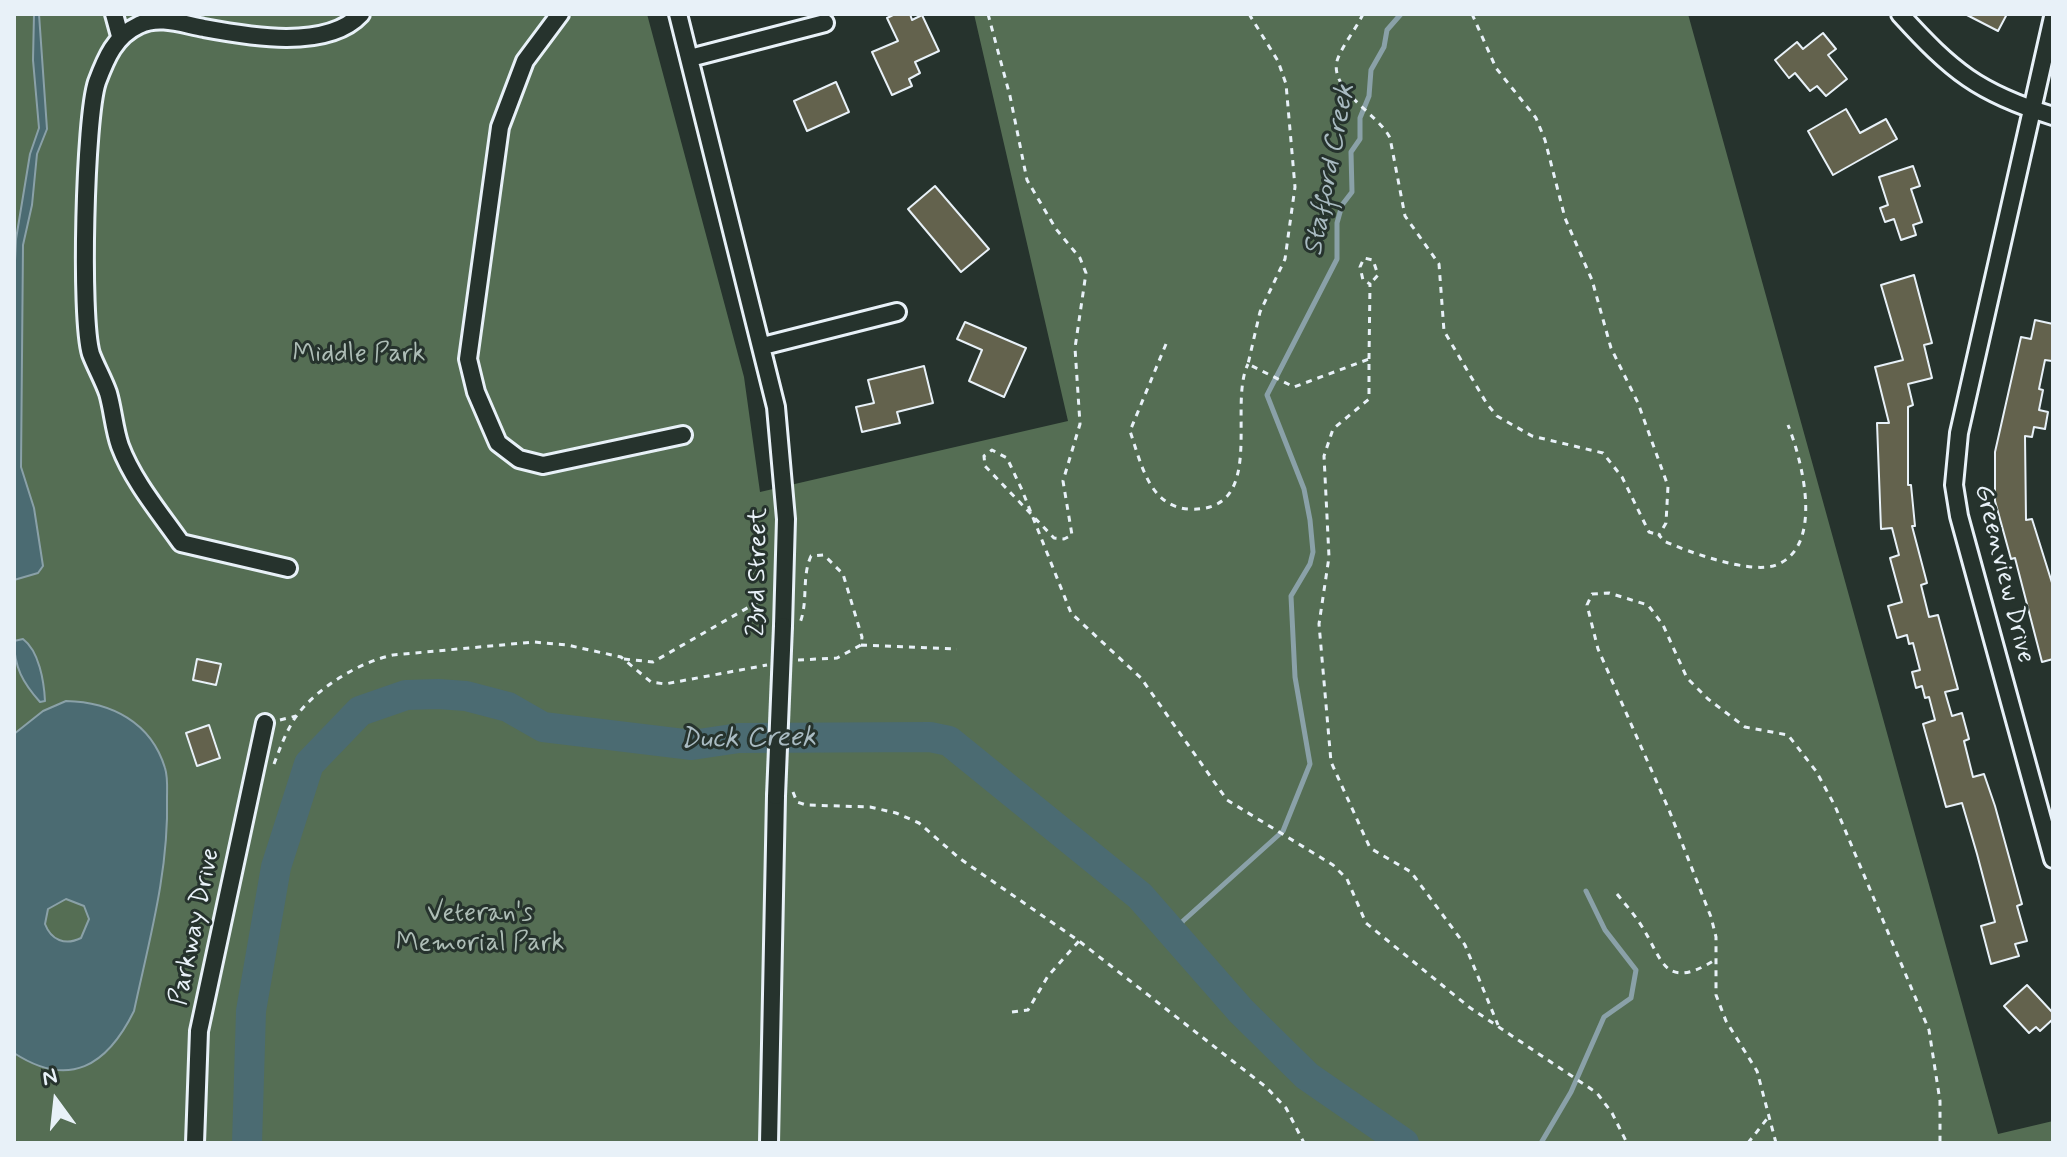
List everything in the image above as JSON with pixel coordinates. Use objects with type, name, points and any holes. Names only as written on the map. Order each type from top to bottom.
[{"type":"street","points":[[114,14],[120,36]]},
{"type":"street","points":[[288,568],[181,543],[120,446],[108,393],[90,351],[86,306],[88,163],[96,85],[120,36],[141,24],[160,19],[250,37],[296,38],[326,33],[361,14]]},
{"type":"street","points":[[560,14],[525,61],[500,127],[468,359],[476,392],[498,443],[519,459],[543,465],[683,435]]},
{"type":"street","name":"23rd Street","points":[[678,14],[763,346],[776,407],[786,519],[791,626],[776,796],[769,1143]]},
{"type":"street","points":[[1900,14],[1975,85],[2001,100],[2053,116]]},
{"type":"street","name":"Greenview Drive","points":[[2053,17],[1959,433],[1954,485],[1959,516],[2053,859]]},
{"type":"street","points":[[690,58],[825,23]]},
{"type":"street","points":[[763,346],[897,312]]},
{"type":"street","name":"Parkway Drive","points":[[195,1143],[199,1031],[265,723]]},
{"type":"path","points":[[988,14],[1010,96],[1027,180],[1056,229],[1080,258],[1086,273],[1075,348],[1080,424],[1063,481],[1064,501],[1074,531],[1068,538],[1059,540],[1032,516],[1007,485],[985,466],[987,452],[996,450],[1007,458],[1032,516],[1066,606],[1148,686],[1227,800],[1341,872],[1366,923],[1498,1026],[1605,1101],[1627,1143]]},
{"type":"path","points":[[1166,344],[1130,431],[1157,496],[1177,507],[1209,506],[1236,486],[1241,469],[1240,384],[1260,312],[1285,259],[1295,187],[1286,84],[1274,52],[1249,14]]},
{"type":"path","points":[[1363,14],[1338,59],[1338,74],[1344,87],[1379,121],[1390,138],[1408,224],[1436,256],[1444,331],[1497,416],[1532,436],[1603,453],[1622,477],[1649,532],[1679,548],[1764,567],[1781,562],[1800,537],[1806,513],[1804,473],[1788,425]]},
{"type":"path","points":[[1472,14],[1496,68],[1536,118],[1545,140],[1565,218],[1592,280],[1611,348],[1638,403],[1668,486],[1666,523],[1659,535]]},
{"type":"path","points":[[1370,284],[1363,280],[1360,267],[1364,258],[1373,260],[1378,275],[1370,284],[1369,399],[1333,429],[1324,456],[1329,557],[1319,624],[1331,762],[1370,848],[1411,872],[1465,945],[1498,1026]]},
{"type":"path","points":[[1248,364],[1294,387],[1369,359]]},
{"type":"path","points":[[791,626],[805,614],[807,565],[811,556],[824,555],[843,574],[862,637],[861,645]]},
{"type":"path","points":[[1776,1143],[1757,1071],[1720,1009],[1713,983],[1716,937],[1692,865],[1598,649],[1587,605],[1592,594],[1609,593],[1648,605],[1663,625],[1687,678],[1708,699],[1745,727],[1788,735],[1816,771],[1876,898],[1929,1030],[1939,1089],[1940,1143]]},
{"type":"path","points":[[271,771],[296,716],[322,692],[375,659],[534,642],[653,662],[763,599]]},
{"type":"path","points":[[791,661],[837,658],[861,645],[957,649]]},
{"type":"path","points":[[621,657],[651,682],[665,684],[777,663]]},
{"type":"path","points":[[793,784],[797,802],[806,805],[870,807],[919,823],[959,858],[1079,941],[1266,1087],[1286,1108],[1304,1143]]},
{"type":"path","points":[[1617,894],[1641,925],[1659,963],[1674,971],[1692,971],[1715,960]]},
{"type":"path","points":[[1012,1012],[1028,1010],[1048,976],[1079,941]]},
{"type":"path","points":[[1748,1143],[1770,1115]]},
{"type":"green space","points":[[14,14],[647,14],[744,377],[760,492],[1068,421],[974,14],[1688,14],[1998,1134],[2053,1121],[2053,1143],[14,1143]]},
{"type":"water","points":[[34,14],[39,14],[47,129],[37,154],[32,205],[23,245],[21,467],[34,508],[43,566],[38,573],[14,580],[14,283],[16,239],[30,154],[39,128],[33,60]]},
{"type":"water","points":[[23,639],[37,659],[45,701],[40,702],[34,695],[18,667],[14,641]]},
{"type":"water","points":[[66,701],[83,702],[127,718],[150,738],[159,752],[167,779],[165,852],[152,932],[134,1011],[112,1046],[99,1058],[69,1070],[34,1064],[14,1053],[14,734],[43,711]],"holes":[[[66,899],[84,906],[89,919],[81,938],[64,941],[51,934],[45,924],[48,909]]]},
{"type":"building","points":[[895,14],[910,14],[912,20],[922,15],[939,51],[915,62],[920,73],[909,79],[912,86],[892,95],[872,52],[898,41],[887,18]]},
{"type":"building","points":[[1965,14],[2007,14],[1998,31]]},
{"type":"building","points":[[1823,33],[1836,49],[1828,55],[1847,79],[1826,96],[1817,86],[1810,91],[1795,73],[1789,78],[1775,60],[1797,42],[1803,49]]},
{"type":"building","points":[[836,82],[849,112],[807,131],[794,101]]},
{"type":"building","points":[[1846,109],[1860,133],[1886,119],[1897,139],[1833,175],[1808,131]]},
{"type":"building","points":[[1913,166],[1920,186],[1911,189],[1922,222],[1913,225],[1916,235],[1901,240],[1894,219],[1885,222],[1880,208],[1888,205],[1879,177]]},
{"type":"building","points":[[935,186],[989,249],[961,272],[908,209]]},
{"type":"building","points":[[1914,275],[1932,343],[1924,345],[1932,378],[1908,384],[1913,405],[1908,407],[1908,485],[1911,485],[1915,526],[1912,526],[1927,583],[1921,585],[1929,617],[1938,615],[1958,689],[1945,692],[1952,716],[1962,713],[1969,739],[1964,741],[1973,777],[1984,774],[1995,806],[2022,904],[2017,906],[2027,941],[2015,944],[2019,956],[1991,964],[1981,926],[1995,922],[1977,854],[1962,803],[1946,807],[1923,724],[1935,720],[1929,697],[1925,698],[1922,686],[1916,688],[1912,672],[1920,670],[1913,643],[1909,644],[1907,635],[1897,638],[1888,606],[1902,602],[1890,558],[1899,555],[1892,528],[1881,529],[1877,423],[1889,423],[1875,367],[1903,360],[1881,285]]},
{"type":"building","points":[[2035,320],[2053,324],[2052,361],[2045,360],[2039,389],[2043,390],[2039,410],[2048,412],[2045,429],[2034,427],[2032,437],[2025,436],[2026,520],[2032,519],[2053,586],[2053,659],[2042,662],[2015,558],[2011,559],[1995,501],[1995,452],[2021,337],[2031,339]]},
{"type":"building","points":[[965,322],[1026,348],[1004,397],[969,381],[982,350],[957,339]]},
{"type":"building","points":[[924,366],[933,403],[897,412],[900,423],[862,432],[856,407],[874,403],[868,380]]},
{"type":"building","points":[[197,659],[221,664],[216,685],[193,680]]},
{"type":"building","points":[[209,725],[220,758],[197,766],[186,733]]},
{"type":"building","points":[[2027,985],[2053,1013],[2053,1019],[2040,1031],[2036,1027],[2029,1033],[2004,1006]]},
{"type":"waterway","name":"Stafford Creek","points":[[1175,932],[1183,921],[1283,831],[1310,764],[1295,677],[1291,596],[1310,564],[1313,552],[1310,520],[1304,489],[1267,395],[1337,259],[1337,223],[1342,205],[1352,192],[1351,152],[1360,139],[1360,118],[1369,96],[1371,70],[1384,47],[1387,30],[1401,14]]},
{"type":"waterway","name":"Duck Creek","points":[[247,1143],[251,1011],[276,867],[309,764],[360,711],[406,695],[438,694],[466,696],[508,707],[543,727],[692,745],[739,738],[930,737],[949,741],[1140,896],[1241,1011],[1307,1076],[1404,1143]]},
{"type":"waterway","points":[[1541,1143],[1571,1092],[1604,1017],[1631,998],[1636,970],[1605,930],[1586,891]]},
{"type":"park label","name":"Middle Park","points":[[359,356]]},
{"type":"park label","name":"Veteran's Memorial Park","points":[[480,930]]}]
